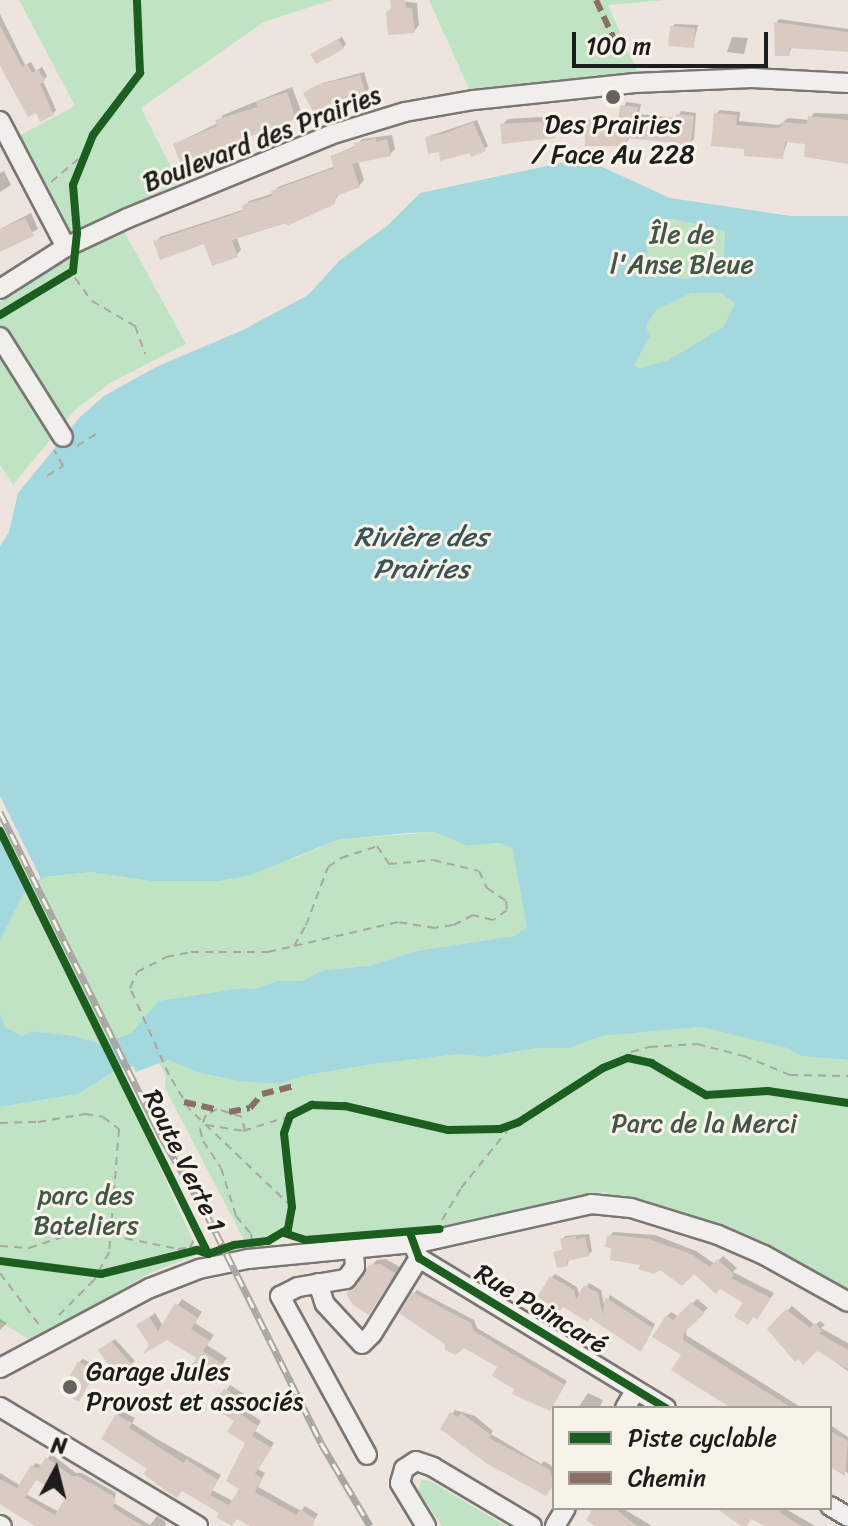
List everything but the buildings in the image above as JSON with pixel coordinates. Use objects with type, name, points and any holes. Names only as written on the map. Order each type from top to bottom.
[{"type":"street","name":"Boulevard des Prairies","points":[[0,289],[70,245],[265,160],[330,135],[405,112],[474,100],[635,83],[752,78],[848,83]]},
{"type":"street","points":[[0,121],[70,245]]},
{"type":"street","points":[[0,337],[63,442]]},
{"type":"street","points":[[0,1368],[44,1337],[199,1269],[239,1260],[354,1250],[416,1250],[582,1206],[610,1204],[641,1210],[731,1240],[848,1302]]},
{"type":"street","points":[[354,1250],[355,1267],[346,1279],[318,1283],[280,1296],[367,1455]]},
{"type":"street","points":[[318,1283],[323,1300],[362,1344],[372,1334],[416,1250]]},
{"type":"street","name":"Rue Poincaré","points":[[416,1250],[663,1406]]},
{"type":"street","points":[[626,1406],[636,1390]]},
{"type":"street","points":[[0,1407],[198,1526]]},
{"type":"street","points":[[426,1526],[401,1486],[400,1475],[408,1465],[426,1463],[532,1526]]},
{"type":"path","points":[[75,176],[89,143]]},
{"type":"path","points":[[38,193],[82,156]]},
{"type":"path","points":[[70,245],[73,271],[92,301],[130,320],[139,333],[145,354]]},
{"type":"path","points":[[59,281],[73,271]]},
{"type":"path","points":[[47,476],[63,466],[63,442],[78,447],[99,432]]},
{"type":"path","points":[[292,1207],[184,1102],[133,1000],[130,988],[133,977],[144,966],[191,952],[268,952],[294,946],[398,922],[435,928],[453,925],[473,915],[493,920],[505,913],[507,905],[487,888],[479,871],[433,860],[389,864],[381,849],[371,847],[341,858],[328,867],[306,925],[294,946]]},
{"type":"path","points":[[620,1061],[631,1052],[650,1047],[697,1044],[744,1056],[790,1075],[848,1076]]},
{"type":"path","points":[[610,1064],[644,1060]]},
{"type":"path","points":[[245,1131],[242,1117],[217,1109],[210,1111],[203,1123],[203,1141],[219,1161],[230,1204],[254,1243]]},
{"type":"path","points":[[203,1123],[245,1131],[290,1116],[299,1109]]},
{"type":"path","points":[[0,1123],[38,1122],[85,1114],[103,1117],[116,1125],[119,1132],[114,1165],[112,1234],[107,1258],[44,1337],[0,1273]]},
{"type":"path","points":[[286,1127],[290,1116]]},
{"type":"path","points":[[491,1130],[515,1124]]},
{"type":"path","points":[[441,1226],[449,1206],[515,1124]]},
{"type":"path","points":[[290,1187],[292,1218]]},
{"type":"path","points":[[0,1246],[29,1248],[73,1231],[112,1234],[209,1250]]},
{"type":"path","points":[[189,1249],[196,1235]]},
{"type":"path","points":[[169,1258],[209,1250]]},
{"type":"path","points":[[92,1273],[112,1273]]},
{"type":"green space","points":[[19,0],[332,0],[264,22],[141,108],[179,183],[74,234],[68,232],[19,136],[75,106]]},
{"type":"green space","points":[[429,0],[666,0],[608,5],[638,73],[470,91]]},
{"type":"green space","name":"Île de l'Anse Bleue","points":[[653,219],[673,219],[725,231],[723,269],[686,279],[648,273],[647,240]]},
{"type":"green space","points":[[124,231],[186,344],[110,383],[75,410],[13,485],[0,465],[0,302],[79,251]]},
{"type":"green space","points":[[693,293],[720,293],[735,303],[723,327],[668,360],[640,368],[633,365],[649,337],[646,326],[656,309]]},
{"type":"green space","points":[[435,832],[467,846],[499,843],[512,848],[527,927],[514,936],[416,951],[369,966],[324,970],[301,981],[277,981],[255,989],[241,988],[158,1001],[131,1033],[101,1044],[75,1036],[31,1031],[22,1036],[5,1027],[0,1012],[0,941],[24,893],[45,877],[91,872],[150,881],[293,859],[337,840]]},
{"type":"green space","name":"Parc de la Merci","points":[[701,1027],[787,1048],[801,1056],[848,1060],[848,1293],[742,1235],[603,1192],[444,1230],[443,1225],[304,1237],[289,1231],[273,1243],[247,1246],[165,1088],[166,1077],[159,1062],[168,1060],[197,1072],[238,1081],[279,1084],[307,1075],[367,1065],[459,1054],[486,1057],[538,1048],[569,1048],[602,1036]]},
{"type":"green space","name":"parc des Bateliers","points":[[116,1070],[199,1254],[150,1273],[32,1341],[0,1322],[0,1107],[78,1094]]},
{"type":"green space","points":[[421,1480],[430,1481],[506,1526],[442,1526],[418,1491]]},
{"type":"water","name":"Rivière des Prairies","points":[[575,160],[600,166],[670,198],[791,216],[848,216],[848,1060],[801,1056],[787,1048],[701,1027],[602,1036],[569,1048],[538,1048],[485,1057],[459,1054],[367,1065],[307,1075],[279,1084],[238,1081],[197,1072],[168,1060],[136,1072],[133,1066],[116,1070],[78,1094],[0,1107],[0,1012],[5,1027],[22,1036],[31,1031],[75,1036],[101,1044],[131,1033],[158,1001],[241,988],[255,989],[277,981],[301,981],[324,970],[369,966],[416,951],[514,936],[527,927],[512,848],[499,843],[467,846],[435,832],[337,840],[251,875],[218,881],[150,881],[91,872],[45,877],[24,893],[0,941],[0,546],[9,532],[18,493],[80,417],[104,396],[156,367],[243,330],[308,295],[340,260],[388,225],[420,193]],"holes":[[[673,219],[725,231],[723,269],[686,279],[648,273],[647,240],[653,220]],[[692,293],[720,293],[735,303],[723,327],[668,360],[640,368],[634,365],[650,336],[646,326],[656,310]]]},
{"type":"pier","points":[[0,796],[41,879],[29,884],[33,891],[28,895],[0,837]]},
{"type":"railway","points":[[0,812],[162,1138],[205,1211],[321,1443],[370,1526]]},
{"type":"marked path","points":[[596,0],[620,52]]},
{"type":"marked path","points":[[229,1112],[250,1108],[262,1094],[294,1086]]},
{"type":"marked path","points":[[184,1102],[214,1109]]},
{"type":"cycle path","points":[[0,315],[73,271],[77,233],[73,185],[93,135],[140,73],[137,0]]},
{"type":"cycle path","name":"Route Verte 1","points":[[0,831],[208,1254]]},
{"type":"cycle path","points":[[208,1254],[234,1245],[268,1241],[288,1229],[292,1207],[284,1133],[290,1116],[312,1105],[345,1106],[448,1130],[500,1129],[519,1122],[603,1068],[628,1058],[651,1063],[706,1095],[768,1091],[848,1103]]},
{"type":"cycle path","points":[[284,1233],[305,1240],[440,1229]]},
{"type":"cycle path","points":[[410,1233],[419,1258],[663,1406]]},
{"type":"cycle path","name":"Route Verte 1","points":[[0,1261],[101,1274],[197,1250],[208,1254]]},
{"type":"place","name":"Des Prairies / Face Au 228","points":[[613,97]]},
{"type":"place","name":"Garage Jules Provost et associés","points":[[70,1387]]}]
